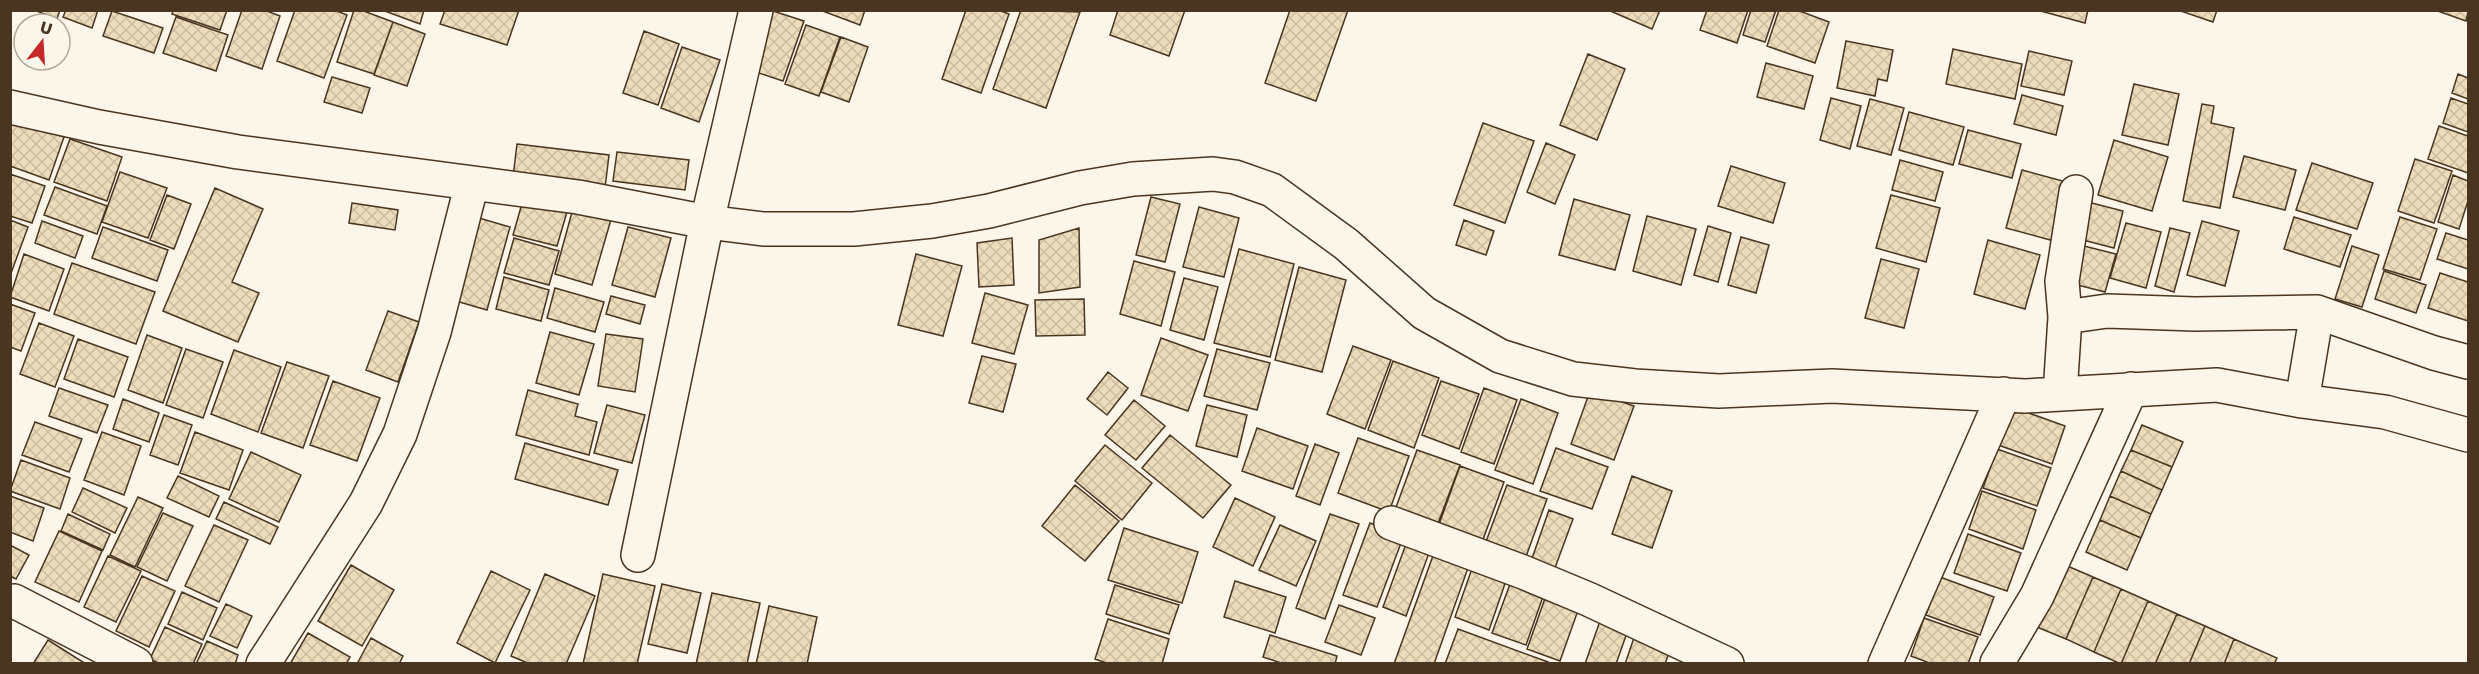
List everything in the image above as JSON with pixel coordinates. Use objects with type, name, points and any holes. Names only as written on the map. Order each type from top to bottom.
[{"type":"street","points":[[638,555],[707,222],[756,10]]},
{"type":"street","points":[[10,107],[99,127],[238,152],[578,197],[707,222],[763,229],[854,229],[932,221],[989,211],[1080,188],[1133,179],[1213,174],[1235,177],[1272,190],[1346,244],[1424,313],[1500,356],[1573,379],[1635,386],[1719,391],[1832,386],[2004,394],[2060,394],[2217,385],[2302,401],[2385,412],[2469,435]]},
{"type":"street","points":[[263,663],[366,503],[400,434],[434,332],[472,183]]},
{"type":"street","points":[[2060,394],[2065,317],[2062,281],[2076,192]]},
{"type":"street","points":[[2065,317],[2107,311],[2194,314],[2317,312],[2469,362]]},
{"type":"street","points":[[2302,401],[2317,312]]},
{"type":"street","points":[[1997,663],[2037,596],[2131,389]]},
{"type":"street","points":[[1885,663],[2004,394]]},
{"type":"street","points":[[1391,523],[1523,572],[1727,663]]},
{"type":"street","points":[[14,601],[136,663]]},
{"type":"building","points":[[34,10],[60,10],[59,12]]},
{"type":"building","points":[[66,10],[98,10],[92,28],[72,20],[72,12],[65,12]]},
{"type":"building","points":[[173,10],[227,10],[220,30],[172,14]]},
{"type":"building","points":[[242,10],[264,10],[280,16],[262,69],[226,56]]},
{"type":"building","points":[[295,10],[334,10],[347,15],[324,78],[277,61]]},
{"type":"building","points":[[354,10],[361,10],[393,22],[374,74],[337,62]]},
{"type":"building","points":[[382,10],[424,10],[420,24]]},
{"type":"building","points":[[445,10],[519,10],[507,45],[440,24]]},
{"type":"building","points":[[770,10],[804,21],[783,81],[750,70]]},
{"type":"building","points":[[820,10],[865,10],[860,25]]},
{"type":"building","points":[[966,10],[998,10],[1009,14],[981,93],[942,79]]},
{"type":"building","points":[[1021,10],[1080,12],[1046,108],[993,89]]},
{"type":"building","points":[[1118,10],[1185,10],[1169,56],[1110,35]]},
{"type":"building","points":[[1290,10],[1348,10],[1316,101],[1265,83]]},
{"type":"building","points":[[1608,10],[1660,10],[1652,29]]},
{"type":"building","points":[[1707,10],[1748,10],[1737,43],[1700,30]]},
{"type":"building","points":[[1751,10],[1776,10],[1765,42],[1743,35]]},
{"type":"building","points":[[1779,10],[1797,10],[1829,22],[1815,63],[1767,46]]},
{"type":"building","points":[[2037,10],[2088,10],[2085,23]]},
{"type":"building","points":[[2178,10],[2217,10],[2213,22]]},
{"type":"building","points":[[2435,10],[2468,10],[2468,12],[2466,21]]},
{"type":"building","points":[[112,11],[163,28],[154,53],[103,36]]},
{"type":"building","points":[[176,17],[228,35],[216,71],[163,53]]},
{"type":"building","points":[[393,22],[425,34],[407,86],[374,75]]},
{"type":"building","points":[[806,25],[840,37],[819,96],[785,84]]},
{"type":"building","points":[[644,31],[679,44],[658,105],[623,93]]},
{"type":"building","points":[[841,37],[868,47],[849,102],[821,92]]},
{"type":"building","points":[[1846,41],[1893,50],[1887,81],[1878,79],[1875,96],[1837,88]]},
{"type":"building","points":[[682,47],[720,60],[699,122],[661,108]]},
{"type":"building","points":[[1953,49],[2022,64],[2015,99],[1946,84]]},
{"type":"building","points":[[2029,51],[2072,61],[2064,95],[2021,86]]},
{"type":"building","points":[[1588,54],[1625,69],[1597,140],[1560,125]]},
{"type":"building","points":[[1766,63],[1813,76],[1804,109],[1757,97]]},
{"type":"building","points":[[2458,74],[2468,78],[2468,99],[2452,93]]},
{"type":"building","points":[[332,77],[370,88],[362,113],[324,102]]},
{"type":"building","points":[[2134,84],[2179,94],[2168,145],[2122,135]]},
{"type":"building","points":[[2022,95],[2063,106],[2056,135],[2014,124]]},
{"type":"building","points":[[1831,98],[1861,106],[1850,149],[1820,140]]},
{"type":"building","points":[[2451,98],[2468,104],[2468,132],[2443,123]]},
{"type":"building","points":[[1870,99],[1904,108],[1891,155],[1857,146]]},
{"type":"building","points":[[2202,104],[2214,106],[2211,123],[2234,128],[2220,208],[2183,201]]},
{"type":"building","points":[[1909,112],[1964,127],[1953,165],[1899,150]]},
{"type":"building","points":[[10,118],[64,137],[49,180],[10,166]]},
{"type":"building","points":[[1483,123],[1534,141],[1505,223],[1454,205]]},
{"type":"building","points":[[2439,126],[2468,136],[2468,173],[2428,159]]},
{"type":"building","points":[[1968,130],[2021,144],[2012,178],[1959,164]]},
{"type":"building","points":[[70,139],[122,157],[107,201],[54,182]]},
{"type":"building","points":[[2114,140],[2168,157],[2152,211],[2098,195]]},
{"type":"building","points":[[1546,143],[1575,155],[1555,204],[1527,192]]},
{"type":"building","points":[[517,144],[609,155],[605,188],[513,177]]},
{"type":"building","points":[[617,152],[689,160],[685,190],[613,181]]},
{"type":"building","points":[[2244,156],[2296,170],[2285,210],[2233,197]]},
{"type":"building","points":[[2415,159],[2452,171],[2434,223],[2398,211]]},
{"type":"building","points":[[1900,160],[1943,172],[1935,201],[1892,190]]},
{"type":"building","points":[[2312,163],[2373,183],[2357,229],[2296,210]]},
{"type":"building","points":[[1731,166],[1785,183],[1773,223],[1718,206]]},
{"type":"building","points":[[2022,170],[2070,183],[2054,241],[2006,228]]},
{"type":"building","points":[[120,172],[167,188],[148,238],[102,222]]},
{"type":"building","points":[[10,174],[45,186],[32,223],[10,216]]},
{"type":"building","points":[[2453,175],[2468,181],[2468,201],[2459,229],[2438,222]]},
{"type":"building","points":[[55,187],[107,206],[97,234],[44,215]]},
{"type":"building","points":[[215,188],[263,209],[232,282],[259,293],[238,342],[163,311]]},
{"type":"building","points":[[525,193],[569,205],[557,246],[513,235]]},
{"type":"building","points":[[167,195],[191,204],[174,249],[150,240]]},
{"type":"building","points":[[1891,195],[1940,208],[1926,262],[1876,248]]},
{"type":"building","points":[[1151,197],[1180,204],[1165,262],[1136,255]]},
{"type":"building","points":[[1574,199],[1630,215],[1615,270],[1559,255]]},
{"type":"building","points":[[2088,202],[2123,211],[2114,248],[2079,239]]},
{"type":"building","points":[[352,203],[398,210],[395,230],[349,223]]},
{"type":"building","points":[[574,205],[612,216],[592,285],[555,274]]},
{"type":"building","points":[[1199,207],[1239,218],[1224,277],[1183,267]]},
{"type":"building","points":[[472,216],[510,227],[487,310],[449,299]]},
{"type":"building","points":[[1647,216],[1696,229],[1681,285],[1633,271]]},
{"type":"building","points":[[2294,217],[2351,235],[2340,267],[2284,249]]},
{"type":"building","points":[[2400,217],[2437,229],[2420,280],[2383,269]]},
{"type":"building","points":[[10,220],[28,227],[10,276]]},
{"type":"building","points":[[1464,220],[1494,231],[1486,255],[1456,245]]},
{"type":"building","points":[[42,221],[83,236],[75,258],[35,243]]},
{"type":"building","points":[[2202,221],[2239,231],[2225,286],[2187,275]]},
{"type":"building","points":[[2126,223],[2161,232],[2146,288],[2110,278]]},
{"type":"building","points":[[1708,226],[1731,233],[1718,282],[1694,275]]},
{"type":"building","points":[[103,227],[168,250],[157,281],[92,258]]},
{"type":"building","points":[[628,227],[671,238],[655,297],[612,285]]},
{"type":"building","points":[[1079,228],[1080,287],[1039,293],[1039,240]]},
{"type":"building","points":[[2170,228],[2190,233],[2174,292],[2155,286]]},
{"type":"building","points":[[2446,233],[2468,240],[2468,269],[2437,259]]},
{"type":"building","points":[[1741,237],[1769,245],[1756,293],[1728,285]]},
{"type":"building","points":[[514,238],[559,251],[549,285],[504,273]]},
{"type":"building","points":[[1012,238],[1014,285],[979,287],[977,243]]},
{"type":"building","points":[[1988,240],[2040,255],[2025,309],[1974,294]]},
{"type":"building","points":[[2080,245],[2116,254],[2105,292],[2070,283]]},
{"type":"building","points":[[2352,246],[2379,255],[2362,307],[2335,299]]},
{"type":"building","points":[[1239,249],[1294,264],[1270,357],[1214,343]]},
{"type":"building","points":[[24,254],[64,269],[49,311],[10,297]]},
{"type":"building","points":[[916,254],[962,266],[943,336],[898,325]]},
{"type":"building","points":[[1881,259],[1919,269],[1904,328],[1865,318]]},
{"type":"building","points":[[1134,261],[1175,272],[1161,326],[1120,314]]},
{"type":"building","points":[[72,263],[155,292],[136,344],[54,314]]},
{"type":"building","points":[[1299,267],[1346,280],[1322,372],[1275,360]]},
{"type":"building","points":[[2384,271],[2426,285],[2416,313],[2375,299]]},
{"type":"building","points":[[2440,273],[2468,282],[2468,321],[2428,308]]},
{"type":"building","points":[[504,277],[549,290],[541,321],[496,309]]},
{"type":"building","points":[[1184,278],[1218,287],[1204,340],[1170,330]]},
{"type":"building","points":[[555,288],[604,302],[595,332],[547,318]]},
{"type":"building","points":[[985,293],[1028,305],[1014,354],[972,343]]},
{"type":"building","points":[[611,296],[645,305],[640,324],[606,314]]},
{"type":"building","points":[[1084,299],[1085,335],[1036,336],[1035,300]]},
{"type":"building","points":[[10,304],[35,313],[21,351],[10,347]]},
{"type":"building","points":[[388,311],[419,322],[398,382],[366,370]]},
{"type":"building","points":[[39,323],[74,336],[55,387],[20,374]]},
{"type":"building","points":[[550,332],[594,344],[579,395],[536,383]]},
{"type":"building","points":[[606,334],[643,339],[635,392],[598,386]]},
{"type":"building","points":[[147,335],[182,348],[163,403],[128,390]]},
{"type":"building","points":[[1161,338],[1208,355],[1188,411],[1141,395]]},
{"type":"building","points":[[78,339],[128,357],[114,397],[64,379]]},
{"type":"building","points":[[1353,346],[1391,360],[1365,429],[1327,414]]},
{"type":"building","points":[[186,349],[223,362],[203,418],[166,405]]},
{"type":"building","points":[[1217,349],[1270,363],[1257,410],[1204,396]]},
{"type":"building","points":[[234,350],[281,367],[258,432],[211,414]]},
{"type":"building","points":[[982,356],[1016,364],[1003,412],[969,403]]},
{"type":"building","points":[[1393,361],[1439,378],[1414,448],[1368,430]]},
{"type":"building","points":[[287,362],[329,376],[303,448],[261,433]]},
{"type":"building","points":[[1108,372],[1128,388],[1107,415],[1087,399]]},
{"type":"building","points":[[333,381],[380,398],[357,461],[310,445]]},
{"type":"building","points":[[1441,381],[1479,394],[1459,449],[1422,435]]},
{"type":"building","points":[[59,388],[108,405],[97,433],[49,416]]},
{"type":"building","points":[[1484,388],[1517,400],[1494,464],[1461,452]]},
{"type":"building","points":[[528,390],[578,404],[575,416],[597,422],[589,455],[516,435]]},
{"type":"building","points":[[1590,391],[1634,406],[1614,460],[1571,444]]},
{"type":"building","points":[[123,399],[159,413],[149,442],[113,429]]},
{"type":"building","points":[[1521,399],[1558,413],[1533,484],[1495,470]]},
{"type":"building","points":[[1134,400],[1165,426],[1136,460],[1105,435]]},
{"type":"building","points":[[607,405],[645,415],[632,463],[594,453]]},
{"type":"building","points":[[1207,405],[1247,415],[1237,457],[1196,446]]},
{"type":"building","points":[[2012,407],[2065,426],[2052,464],[1998,445]]},
{"type":"building","points":[[164,415],[192,425],[178,465],[150,455]]},
{"type":"building","points":[[35,422],[82,439],[69,472],[22,455]]},
{"type":"building","points":[[2142,425],[2183,442],[2172,467],[2131,450]]},
{"type":"building","points":[[1257,428],[1308,446],[1293,489],[1242,471]]},
{"type":"building","points":[[102,432],[141,446],[124,495],[84,480]]},
{"type":"building","points":[[195,432],[243,450],[229,490],[180,473]]},
{"type":"building","points":[[1170,435],[1231,485],[1203,518],[1142,468]]},
{"type":"building","points":[[1358,438],[1409,456],[1389,512],[1338,493]]},
{"type":"building","points":[[525,443],[618,470],[608,505],[515,479]]},
{"type":"building","points":[[1315,444],[1339,453],[1320,505],[1296,496]]},
{"type":"building","points":[[1105,445],[1152,483],[1122,520],[1075,481]]},
{"type":"building","points":[[1556,448],[1608,467],[1592,509],[1540,491]]},
{"type":"building","points":[[1997,449],[2051,468],[2037,506],[1983,488]]},
{"type":"building","points":[[1417,450],[1460,465],[1437,526],[1395,510]]},
{"type":"building","points":[[2131,450],[2172,467],[2162,490],[2121,471]]},
{"type":"building","points":[[251,452],[301,475],[279,522],[229,499]]},
{"type":"building","points":[[21,460],[70,478],[60,509],[10,491]]},
{"type":"building","points":[[1460,466],[1504,482],[1481,545],[1437,530]]},
{"type":"building","points":[[2121,471],[2162,490],[2151,514],[2110,496]]},
{"type":"building","points":[[178,476],[219,496],[209,517],[167,498]]},
{"type":"building","points":[[1632,476],[1672,491],[1652,548],[1612,534]]},
{"type":"building","points":[[1075,485],[1119,521],[1085,561],[1042,526]]},
{"type":"building","points":[[1507,485],[1547,499],[1524,562],[1484,547]]},
{"type":"building","points":[[83,488],[127,508],[115,533],[72,512]]},
{"type":"building","points":[[1982,491],[2036,510],[2023,549],[1969,529]]},
{"type":"building","points":[[10,496],[44,508],[33,541],[10,532]]},
{"type":"building","points":[[2110,496],[2151,514],[2141,538],[2100,520]]},
{"type":"building","points":[[138,497],[163,508],[135,567],[110,555]]},
{"type":"building","points":[[1235,498],[1275,517],[1253,566],[1213,547]]},
{"type":"building","points":[[224,502],[278,527],[270,544],[216,519]]},
{"type":"building","points":[[1549,510],[1573,519],[1552,576],[1529,567]]},
{"type":"building","points":[[163,513],[193,526],[167,581],[137,567]]},
{"type":"building","points":[[68,514],[110,534],[103,550],[61,531]]},
{"type":"building","points":[[1330,514],[1359,524],[1325,619],[1296,608]]},
{"type":"building","points":[[2100,520],[2141,538],[2127,570],[2086,552]]},
{"type":"building","points":[[1370,523],[1404,535],[1377,607],[1343,595]]},
{"type":"building","points":[[214,525],[248,540],[219,602],[185,586]]},
{"type":"building","points":[[1280,525],[1316,541],[1296,586],[1259,570]]},
{"type":"building","points":[[1124,528],[1198,552],[1182,603],[1108,580]]},
{"type":"building","points":[[59,531],[102,551],[79,602],[35,582]]},
{"type":"building","points":[[1968,534],[2021,553],[2007,591],[1954,573]]},
{"type":"building","points":[[1406,544],[1429,553],[1406,616],[1383,607]]},
{"type":"building","points":[[10,545],[29,555],[16,579],[10,576]]},
{"type":"building","points":[[1434,553],[1469,565],[1434,664],[1394,664]]},
{"type":"building","points":[[108,556],[141,571],[116,622],[84,607]]},
{"type":"building","points":[[1474,563],[1508,575],[1489,630],[1455,617]]},
{"type":"building","points":[[351,565],[394,590],[362,646],[318,621]]},
{"type":"building","points":[[2065,565],[2093,577],[2066,639],[2037,627]]},
{"type":"building","points":[[491,571],[530,590],[495,663],[457,643]]},
{"type":"building","points":[[545,574],[595,596],[566,664],[530,664],[511,656]]},
{"type":"building","points":[[603,574],[655,586],[637,664],[583,664]]},
{"type":"building","points":[[142,576],[175,591],[149,647],[116,631]]},
{"type":"building","points":[[1513,576],[1546,588],[1526,645],[1492,633]]},
{"type":"building","points":[[1940,577],[1994,597],[1980,635],[1926,615]]},
{"type":"building","points":[[2093,577],[2121,589],[2094,652],[2066,639]]},
{"type":"building","points":[[1235,581],[1286,597],[1275,633],[1224,617]]},
{"type":"building","points":[[662,584],[701,593],[687,653],[648,644]]},
{"type":"building","points":[[1115,585],[1179,605],[1169,634],[1106,614]]},
{"type":"building","points":[[2121,589],[2148,601],[2121,664],[2094,652]]},
{"type":"building","points":[[1548,590],[1581,602],[1560,661],[1527,649]]},
{"type":"building","points":[[182,592],[217,608],[203,640],[168,624]]},
{"type":"building","points":[[712,593],[760,603],[747,664],[696,664]]},
{"type":"building","points":[[2148,601],[2177,614],[2155,664],[2121,664]]},
{"type":"building","points":[[226,604],[252,616],[237,648],[210,636]]},
{"type":"building","points":[[1339,605],[1375,618],[1361,655],[1325,642]]},
{"type":"building","points":[[769,606],[817,617],[807,664],[756,664]]},
{"type":"building","points":[[2177,614],[2205,626],[2189,664],[2155,664]]},
{"type":"building","points":[[1601,618],[1629,627],[1616,664],[1585,664]]},
{"type":"building","points":[[1924,618],[1978,637],[1968,664],[1932,664],[1911,656]]},
{"type":"building","points":[[1108,619],[1169,639],[1162,664],[1109,664],[1095,659]]},
{"type":"building","points":[[2205,626],[2234,639],[2224,664],[2189,664]]},
{"type":"building","points":[[165,627],[202,644],[193,664],[160,664],[150,659]]},
{"type":"building","points":[[1458,629],[1548,662],[1547,664],[1445,664]]},
{"type":"building","points":[[1636,632],[1672,644],[1665,664],[1625,664]]},
{"type":"building","points":[[308,633],[350,657],[346,664],[290,664]]},
{"type":"building","points":[[1270,635],[1337,656],[1335,664],[1284,664],[1263,657]]},
{"type":"building","points":[[371,638],[403,656],[399,664],[357,664]]},
{"type":"building","points":[[2234,639],[2277,658],[2274,664],[2224,664]]},
{"type":"building","points":[[48,640],[86,664],[33,664]]},
{"type":"building","points":[[207,641],[238,655],[235,664],[196,664]]}]
